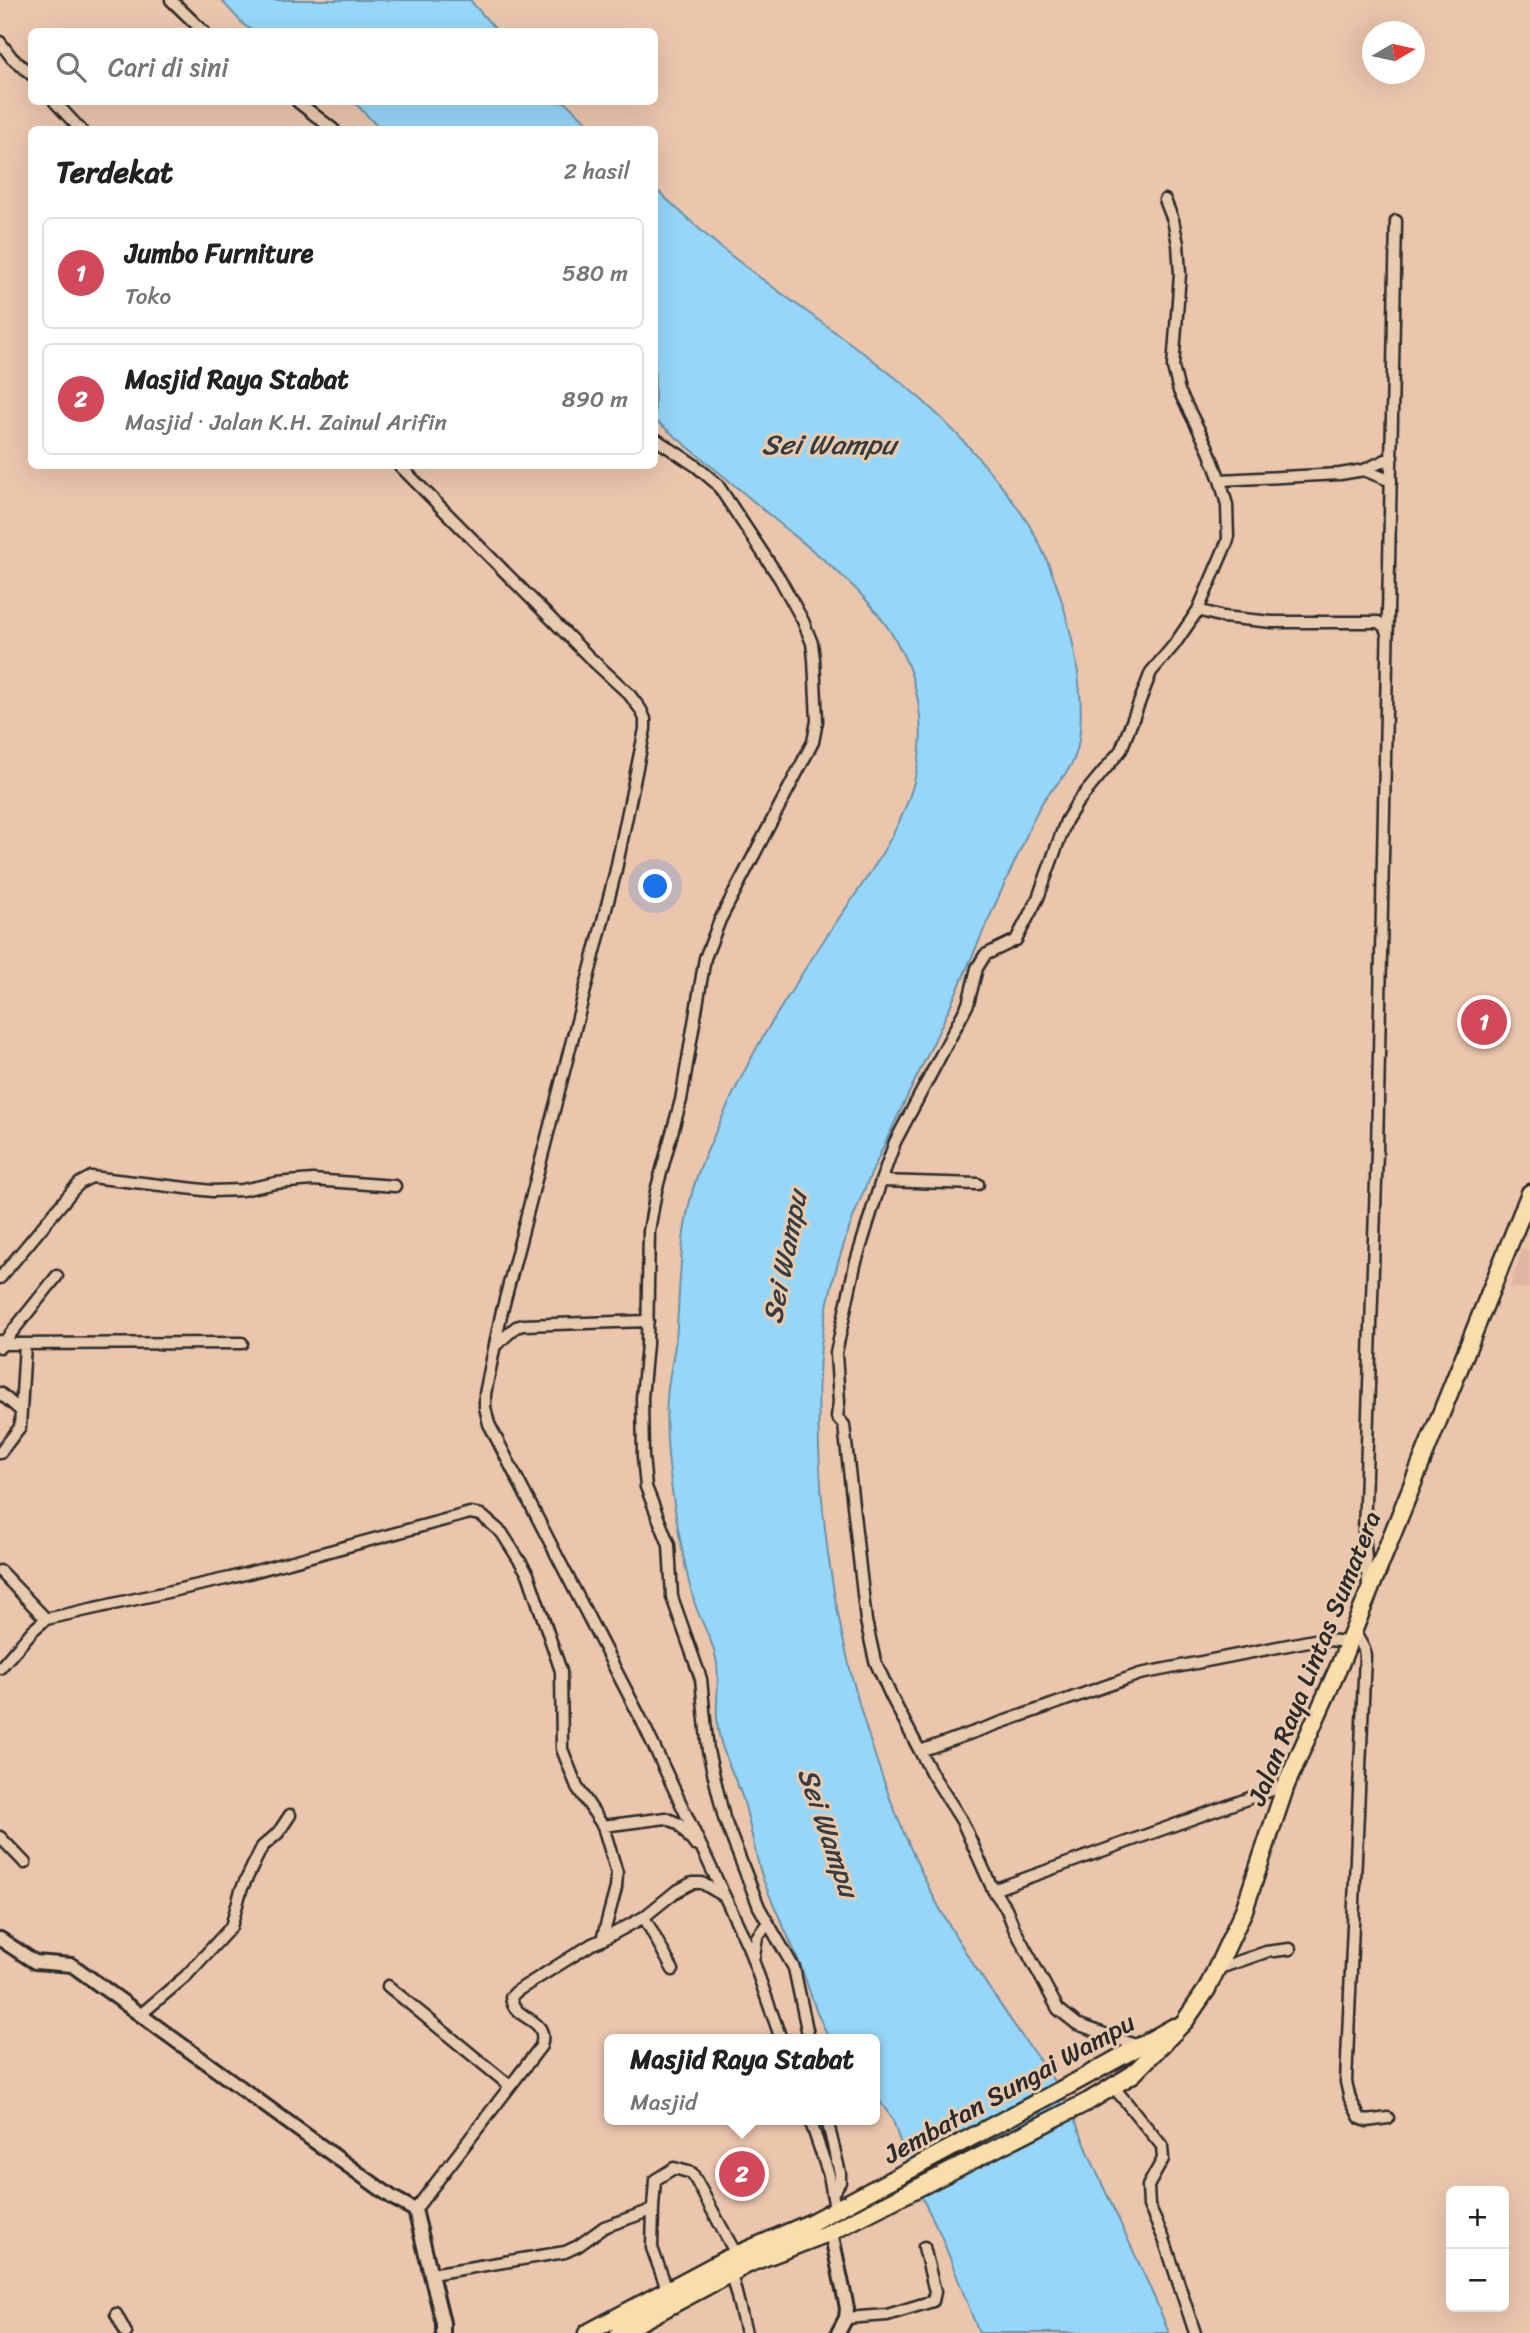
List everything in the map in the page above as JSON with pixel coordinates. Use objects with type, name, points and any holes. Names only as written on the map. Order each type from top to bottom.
[{"type":"highway","name":"Jalan Raya Lintas Sumatera","points":[[1089,2101],[1133,2074],[1154,2054],[1185,2021],[1217,1969],[1244,1910],[1286,1785],[1340,1664],[1368,1590],[1456,1382],[1530,1192]]},
{"type":"highway","name":"Jembatan Sungai Wampu","points":[[730,2262],[810,2223],[833,2202],[856,2199],[1185,2021]]},
{"type":"highway","name":"Jembatan Sungai Wampu","points":[[730,2262],[780,2251],[831,2232],[1089,2101]]},
{"type":"highway","points":[[587,2333],[667,2289],[730,2262]]},
{"type":"highway","points":[[619,2333],[730,2262]]},
{"type":"street","points":[[171,0],[198,28]]},
{"type":"street","points":[[0,42],[12,58],[28,72]]},
{"type":"street","points":[[58,105],[77,126]]},
{"type":"street","points":[[302,105],[329,126]]},
{"type":"street","points":[[1154,2054],[1077,2024],[1058,2009],[1006,1908],[993,1890],[962,1821],[932,1774],[875,1661],[866,1621],[844,1425],[837,1417],[839,1402],[836,1353],[855,1265],[895,1142],[968,1004],[977,968],[985,955],[1016,940],[1038,898],[1066,821],[1077,803],[1121,750],[1151,672],[1198,610],[1228,540],[1227,505],[1220,480],[1207,446],[1179,391],[1173,367],[1180,274],[1178,244],[1165,200]]},
{"type":"street","points":[[1368,1590],[1364,1532],[1377,1151],[1396,221]]},
{"type":"street","points":[[658,441],[717,484],[780,579],[812,643],[817,721],[813,742],[720,920],[705,958],[681,1100],[656,1191],[649,1231],[648,1321],[642,1398],[646,1487],[669,1545],[672,1597],[701,1679],[708,1751],[724,1818],[746,1878],[767,1924],[794,1968],[808,2034]]},
{"type":"street","points":[[1220,480],[1340,474],[1364,470],[1392,457]]},
{"type":"street","points":[[403,469],[629,694],[645,719],[615,874],[557,1091],[495,1346],[485,1394],[485,1407],[489,1424],[610,1656],[724,1896],[755,1967],[779,2034]]},
{"type":"street","points":[[1364,470],[1391,481]]},
{"type":"street","points":[[1198,610],[1223,617],[1272,622],[1378,622],[1384,626],[1388,637]]},
{"type":"street","points":[[0,1278],[73,1190],[91,1177],[212,1191],[242,1190],[276,1183],[313,1180],[395,1186]]},
{"type":"street","points":[[881,1181],[978,1184]]},
{"type":"street","points":[[1,1344],[57,1276]]},
{"type":"street","points":[[495,1346],[510,1331],[523,1325],[648,1321]]},
{"type":"street","points":[[1,1344],[242,1343]]},
{"type":"street","points":[[1,1452],[20,1427],[25,1344]]},
{"type":"street","points":[[0,1393],[21,1411]]},
{"type":"street","points":[[0,1668],[46,1619],[230,1578],[440,1520],[471,1513],[481,1515],[502,1533],[531,1580],[563,1678],[562,1749],[577,1787],[603,1826],[617,1880],[602,1940]]},
{"type":"street","points":[[0,1571],[46,1619]]},
{"type":"street","points":[[920,1751],[1140,1674],[1350,1635],[1364,1649],[1365,1656],[1346,2082],[1350,2099],[1360,2118],[1367,2121],[1388,2118]]},
{"type":"street","points":[[993,1890],[1286,1785]]},
{"type":"street","points":[[140,2015],[186,1976],[231,1927],[241,1891],[262,1847],[278,1833],[290,1815]]},
{"type":"street","points":[[603,1826],[666,1818],[679,1824],[704,1856]]},
{"type":"street","points":[[0,1837],[26,1863]]},
{"type":"street","points":[[415,2210],[541,2046],[543,2035],[539,2026],[513,2005],[511,1997],[592,1944],[644,1917],[675,1892],[692,1883],[702,1883],[724,1896]]},
{"type":"street","points":[[644,1917],[673,1970]]},
{"type":"street","points":[[755,1967],[753,1952],[757,1937],[767,1924]]},
{"type":"street","points":[[0,1939],[35,1962],[72,1965],[393,2198],[415,2210],[443,2323],[443,2333]]},
{"type":"street","points":[[1217,1969],[1266,1952],[1290,1949]]},
{"type":"street","points":[[388,1986],[510,2086]]},
{"type":"street","points":[[1112,2085],[1163,2150],[1161,2164],[1149,2186],[1149,2206],[1164,2239],[1195,2333]]},
{"type":"street","points":[[812,2125],[829,2175],[833,2202]]},
{"type":"street","points":[[828,2125],[840,2173],[840,2182],[833,2202]]},
{"type":"street","points":[[667,2289],[652,2248],[653,2208],[655,2180],[674,2168],[692,2173],[730,2262],[746,2333]]},
{"type":"street","points":[[431,2274],[565,2252],[604,2227],[653,2208]]},
{"type":"street","points":[[831,2232],[846,2308],[846,2318],[838,2333]]},
{"type":"street","points":[[846,2318],[887,2315],[933,2301],[936,2296],[924,2247]]},
{"type":"street","points":[[116,2314],[126,2333]]},
{"type":"shaded area","points":[[1522,1249],[1530,1251],[1530,1288],[1510,1288]]},
{"type":"water","points":[[221,0],[470,0],[494,28],[248,28]]},
{"type":"water","points":[[357,105],[568,105],[592,126],[377,126]]},
{"type":"water","name":"Sei Wampu","points":[[658,191],[718,245],[906,386],[977,456],[1008,494],[1036,537],[1049,565],[1069,628],[1080,694],[1081,724],[1075,758],[1036,814],[867,1183],[843,1246],[826,1312],[821,1345],[819,1448],[822,1504],[829,1561],[851,1674],[885,1784],[906,1837],[929,1888],[961,1945],[1063,2096],[1169,2333],[979,2333],[940,2233],[913,2180],[892,2118],[880,2102],[880,2034],[827,2034],[825,2031],[763,1879],[743,1799],[720,1739],[717,1721],[716,1658],[689,1584],[668,1453],[668,1390],[676,1335],[686,1219],[705,1156],[752,1057],[803,972],[896,829],[909,799],[921,736],[918,701],[910,670],[897,642],[880,617],[839,573],[658,422]]},
{"type":"place","name":"Jumbo Furniture","points":[[1484,1022]]},
{"type":"place","name":"Masjid Raya Stabat","points":[[742,2174]]}]
